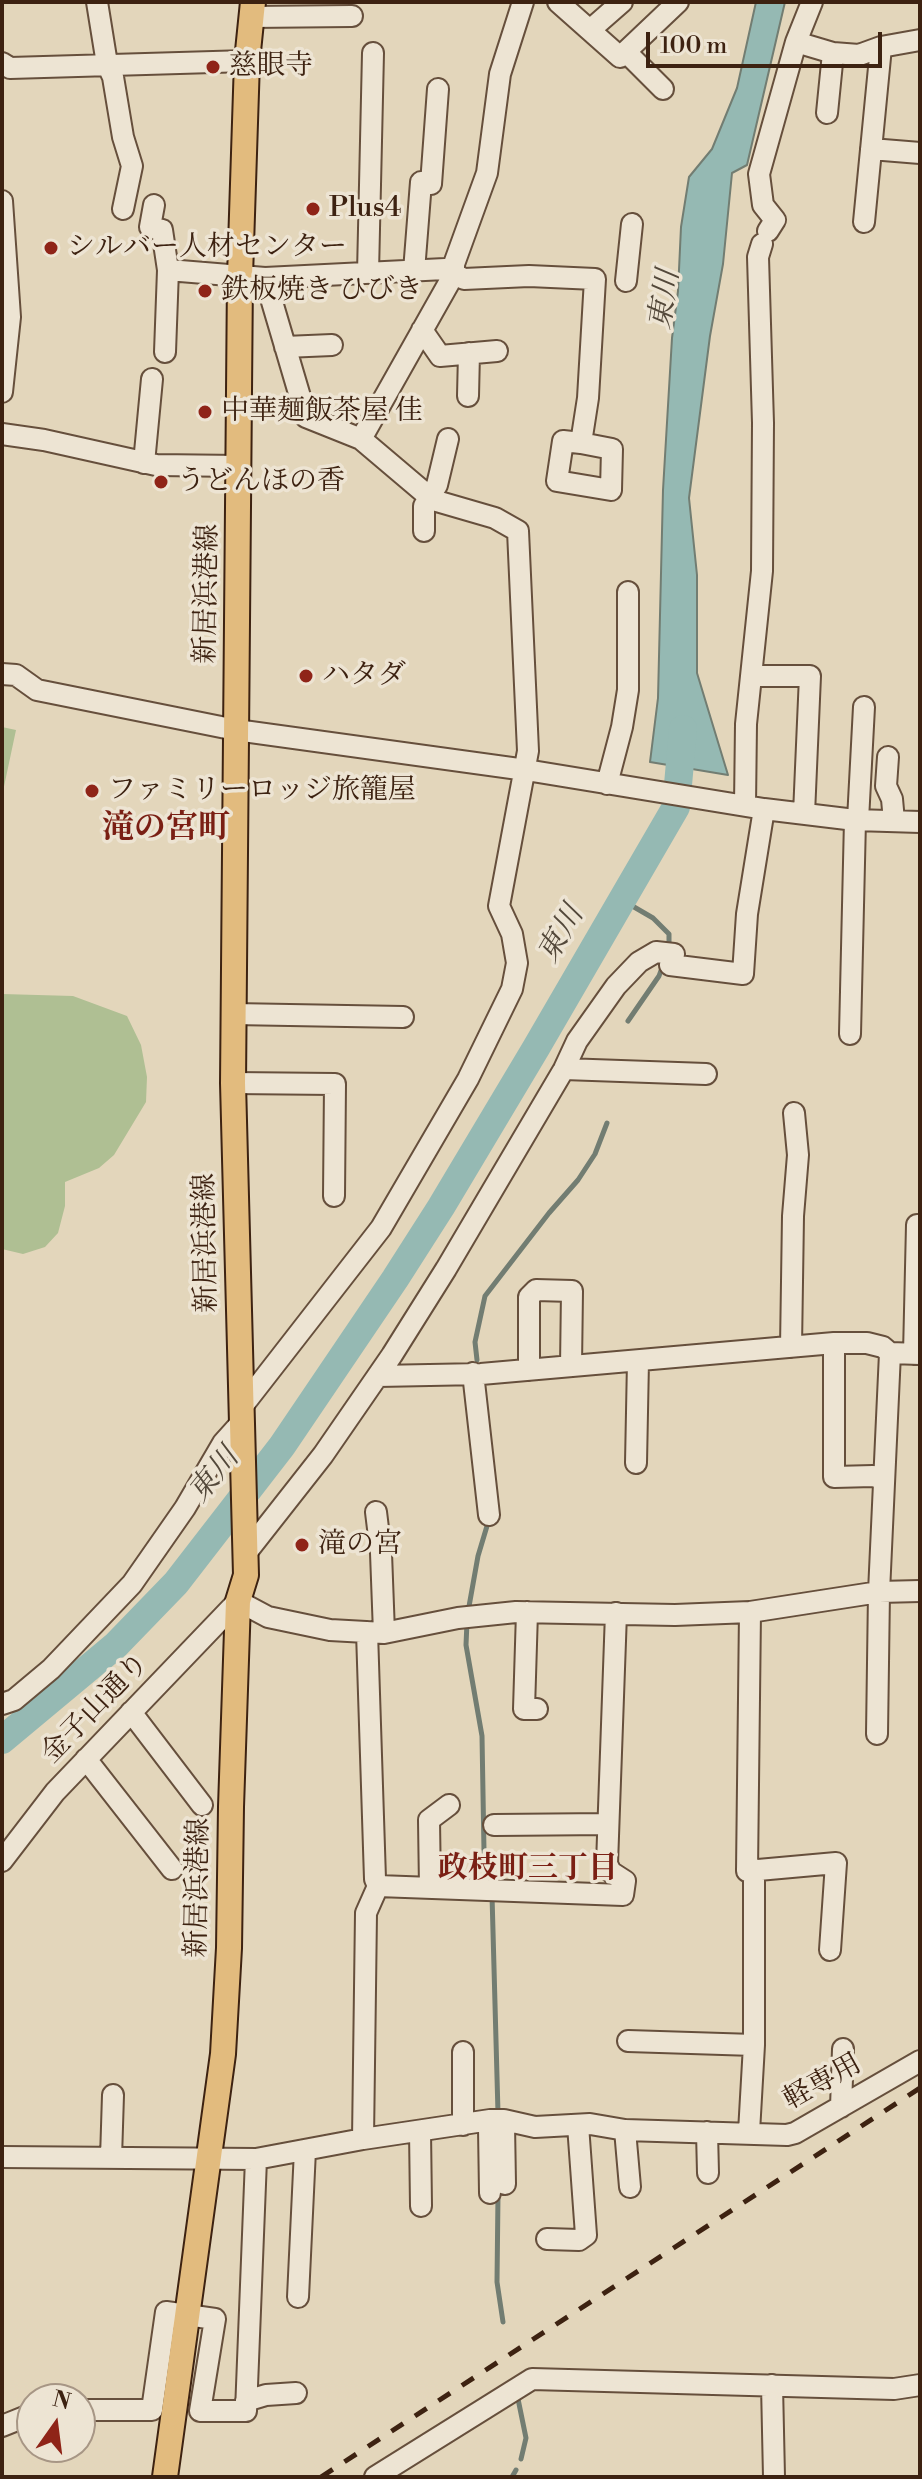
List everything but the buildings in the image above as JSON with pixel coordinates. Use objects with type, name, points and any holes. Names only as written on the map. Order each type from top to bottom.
[{"type":"main road","name":"新居浜港線","points":[[165,2477],[223,2054],[229,1948],[238,1601],[246,1575],[233,1014],[240,276],[247,61],[252,9]]},
{"type":"street","points":[[97,2],[107,64],[113,77],[123,137],[132,166],[123,209]]},
{"type":"street","points":[[361,439],[454,274],[454,264],[487,173],[500,74],[523,2]]},
{"type":"street","points":[[558,2],[620,57],[678,2]]},
{"type":"street","points":[[590,30],[622,2]]},
{"type":"street","points":[[246,1543],[323,1455],[378,1376],[446,1269],[564,1069],[577,1041],[616,986],[639,962],[665,953],[670,965],[743,974],[747,914],[746,724],[762,571],[763,423],[758,257],[775,220],[763,205],[759,174],[796,42],[812,2]]},
{"type":"street","points":[[252,9],[310,9],[352,16]]},
{"type":"street","points":[[796,42],[833,53],[859,55],[881,47],[920,40]]},
{"type":"street","points":[[864,222],[881,47]]},
{"type":"street","points":[[626,52],[663,89]]},
{"type":"street","points":[[368,273],[373,53]]},
{"type":"street","points":[[827,113],[833,53]]},
{"type":"street","points":[[2,63],[10,68],[247,61]]},
{"type":"street","points":[[414,271],[421,182],[431,184],[438,89]]},
{"type":"street","points":[[871,149],[920,153]]},
{"type":"street","points":[[2,201],[10,317],[2,392]]},
{"type":"street","points":[[154,205],[150,227],[162,230],[168,270],[165,352]]},
{"type":"street","points":[[168,270],[265,278],[445,269],[464,279],[529,276],[632,281],[632,224]]},
{"type":"street","points":[[2,1704],[14,1700],[51,1669],[132,1584],[177,1519],[223,1443],[242,1426],[381,1228],[468,1079],[512,989],[517,963],[512,934],[499,906],[528,751],[518,531],[495,518],[433,500],[361,439],[306,417],[265,278]]},
{"type":"street","points":[[581,443],[588,398],[595,279]]},
{"type":"street","points":[[422,330],[440,356],[497,351]]},
{"type":"street","points":[[285,347],[332,345]]},
{"type":"street","points":[[468,396],[469,353]]},
{"type":"street","points":[[144,463],[152,379]]},
{"type":"street","points":[[2,434],[144,463],[240,466]]},
{"type":"street","points":[[424,531],[424,506],[437,485],[448,439]]},
{"type":"street","points":[[607,784],[628,690],[628,592]]},
{"type":"street","points":[[2,674],[16,675],[37,690],[236,730],[526,770],[804,814],[920,822]]},
{"type":"street","points":[[753,676],[810,676],[804,814]]},
{"type":"street","points":[[850,1034],[864,707]]},
{"type":"street","points":[[889,757],[886,786],[892,799],[894,821]]},
{"type":"street","points":[[233,1014],[403,1017]]},
{"type":"street","points":[[564,1069],[706,1074]]},
{"type":"street","points":[[233,1083],[335,1084],[334,1196]]},
{"type":"street","points":[[791,1347],[793,1216],[798,1155],[794,1113]]},
{"type":"street","points":[[378,1376],[529,1370],[834,1343],[867,1343],[883,1347],[890,1353],[917,1354],[917,1225]]},
{"type":"street","points":[[529,1370],[529,1297],[536,1290],[572,1281],[571,1366]]},
{"type":"street","points":[[834,1343],[834,1477],[873,1476],[884,1479]]},
{"type":"street","points":[[877,1734],[879,1592],[890,1353]]},
{"type":"street","points":[[636,1463],[638,1361]]},
{"type":"street","points":[[473,1373],[489,1515]]},
{"type":"street","points":[[363,2139],[366,1913],[378,1886],[375,1879],[375,1632],[381,1553],[376,1512]]},
{"type":"street","points":[[238,1601],[268,1617],[330,1630],[375,1632],[468,1617],[527,1612],[675,1615],[750,1612],[879,1592],[920,1591]]},
{"type":"street","name":"金子山通り","points":[[2,1861],[55,1792],[238,1601]]},
{"type":"street","points":[[527,1612],[524,1709],[537,1709]]},
{"type":"street","points":[[750,1612],[747,1871],[836,1863],[830,1950]]},
{"type":"street","points":[[378,1886],[623,1895],[625,1881],[611,1872],[607,1864],[616,1613]]},
{"type":"street","points":[[131,1712],[202,1805]]},
{"type":"street","points":[[86,1759],[172,1869]]},
{"type":"street","points":[[430,1888],[429,1820],[449,1805]]},
{"type":"street","points":[[494,1825],[608,1824]]},
{"type":"street","points":[[749,2132],[754,2045],[754,1869]]},
{"type":"street","points":[[628,2041],[754,2045]]},
{"type":"street","points":[[841,2107],[843,2049]]},
{"type":"street","points":[[463,2052],[463,2125]]},
{"type":"street","name":"軽専用","points":[[2,2157],[256,2159],[363,2139],[496,2121],[535,2127],[578,2125],[625,2130],[795,2133],[920,2061]]},
{"type":"street","points":[[111,2158],[113,2095]]},
{"type":"street","points":[[496,2121],[489,2128],[498,2188]]},
{"type":"street","points":[[547,2239],[579,2240],[586,2235],[578,2125]]},
{"type":"street","points":[[625,2130],[630,2187]]},
{"type":"street","points":[[420,2131],[421,2206]]},
{"type":"street","points":[[707,2132],[708,2173]]},
{"type":"street","points":[[298,2297],[305,2150]]},
{"type":"street","points":[[96,2410],[152,2410],[166,2312],[215,2319],[200,2411],[246,2411],[256,2159]]},
{"type":"street","points":[[375,2477],[532,2379],[894,2389],[920,2385]]},
{"type":"street","points":[[772,2385],[774,2477]]},
{"type":"street","points":[[246,2401],[266,2395],[296,2393]]},
{"type":"green space","points":[[2,727],[16,730],[2,796]]},
{"type":"green space","points":[[2,994],[73,996],[127,1016],[141,1045],[147,1077],[146,1102],[114,1155],[99,1168],[65,1182],[65,1206],[58,1233],[45,1247],[23,1254],[2,1249]]},
{"type":"water","points":[[756,2],[785,2],[747,165],[732,173],[723,264],[710,336],[689,498],[697,575],[697,673],[728,775],[650,762],[658,698],[663,490],[681,227],[689,177],[712,149],[737,88]]},
{"type":"waterway","name":"東川","points":[[2,1740],[116,1645],[176,1583],[282,1446],[395,1279],[536,1048],[676,807],[683,729]]},
{"type":"waterway","points":[[622,900],[653,918],[669,934],[669,948]]},
{"type":"waterway","points":[[628,1021],[659,976],[663,965]]},
{"type":"waterway","points":[[477,1360],[475,1342],[485,1296],[578,1180],[595,1154],[607,1123]]},
{"type":"waterway","points":[[468,1612],[487,1526]]},
{"type":"waterway","points":[[467,1622],[466,1645],[482,1736],[484,1851],[490,1886]]},
{"type":"waterway","points":[[492,1895],[498,2113]]},
{"type":"waterway","points":[[498,2195],[497,2282],[503,2322]]},
{"type":"waterway","points":[[517,2394],[526,2438],[521,2459]]},
{"type":"waterway","points":[[512,2477],[516,2470]]},
{"type":"railway","points":[[321,2477],[920,2088]]},
{"type":"place","name":"慈眼寺","points":[[213,67]]},
{"type":"place","name":"Plus4","points":[[313,209]]},
{"type":"place","name":"シルバー人材センター","points":[[51,248]]},
{"type":"place","name":"鉄板焼き ひびき","points":[[205,291]]},
{"type":"place","name":"中華麺飯茶屋 佳","points":[[205,412]]},
{"type":"place","name":"うどんほの香","points":[[161,482]]},
{"type":"place","name":"ハタダ","points":[[306,676]]},
{"type":"place","name":"ファミリーロッジ旅籠屋","points":[[92,791]]},
{"type":"place","name":"滝の宮","points":[[302,1545]]},
{"type":"district","name":"滝の宮町","points":[[166,829]]},
{"type":"district","name":"政枝町三丁目","points":[[528,1870]]}]
